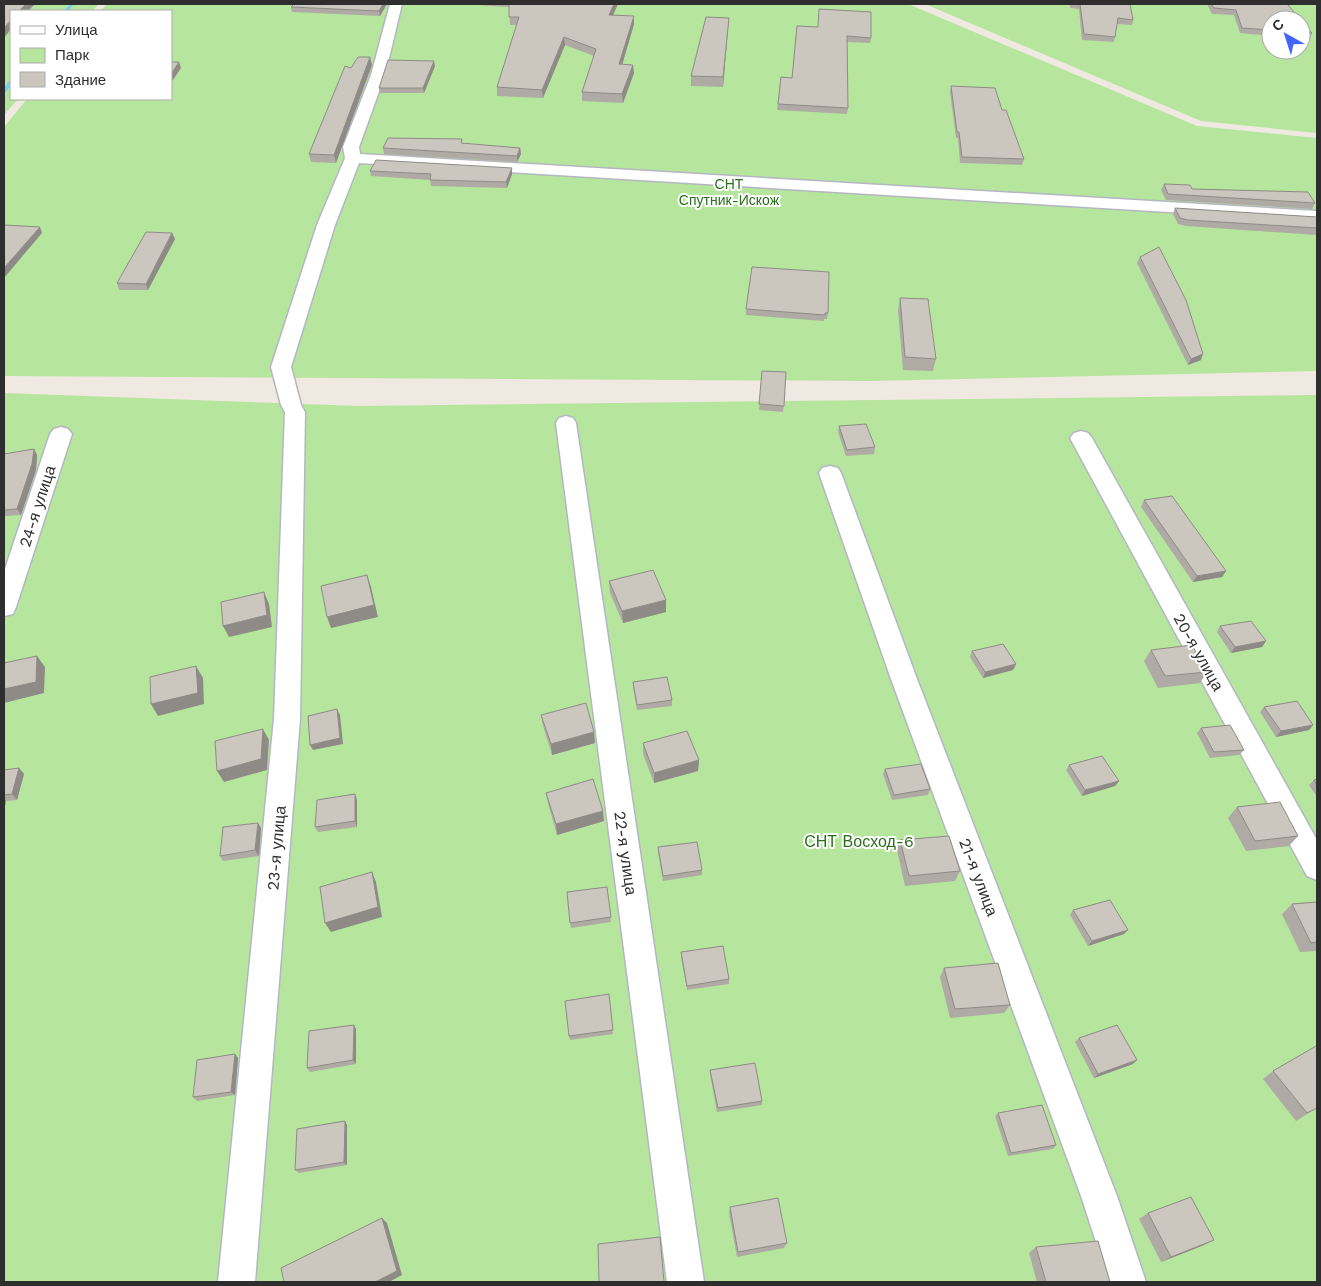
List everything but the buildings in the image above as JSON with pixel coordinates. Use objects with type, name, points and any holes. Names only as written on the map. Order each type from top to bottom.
[{"type":"street","points":[[396,4],[378,75],[351,148],[353,158],[1317,216]]},
{"type":"street","name":"23-я улица","points":[[236,1282],[287,719],[295,412],[291,405],[281,367],[326,225],[353,158]]},
{"type":"street","name":"22-я улица","points":[[566,424],[686,1282]]},
{"type":"street","name":"24-я улица","points":[[4,607],[61,434]]},
{"type":"street","name":"20-я улица","points":[[1082,438],[1317,867]]},
{"type":"street","name":"21-я улица","points":[[830,473],[904,679],[1100,1196],[1128,1282]]},
{"type":"green space","points":[[4,4],[99,4],[93,10],[10,10],[10,100],[17,100],[4,115]]},
{"type":"green space","name":"СНТ Спутник-Искож","points":[[107,4],[908,4],[1197,126],[1317,138],[1317,371],[871,381],[4,376],[4,127],[26,100],[172,100],[172,10],[101,10]]},
{"type":"green space","points":[[925,4],[1317,4],[1317,133],[1201,121]]},
{"type":"green space","name":"СНТ Восход-6","points":[[4,393],[359,406],[1317,395],[1317,1282],[4,1282]]},
{"type":"waterway","points":[[67,10],[72,4]]},
{"type":"waterway","points":[[4,91],[10,83]]}]
